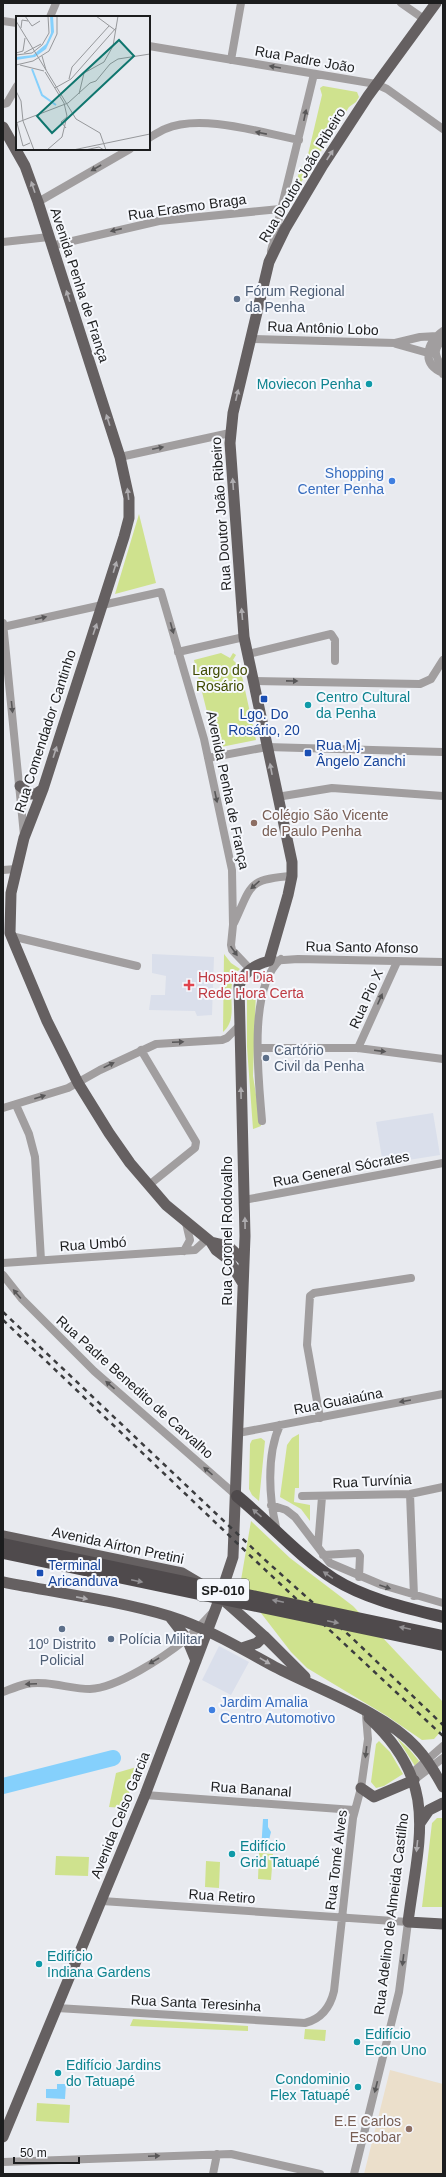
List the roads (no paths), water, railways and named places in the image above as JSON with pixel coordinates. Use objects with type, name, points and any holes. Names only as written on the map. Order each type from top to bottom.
[{"type":"highway","points":[[237,1496],[296,1549],[336,1580],[362,1592],[404,1607],[443,1617]]},
{"type":"highway","name":"SP-010","points":[[3,1544],[443,1636]]},
{"type":"highway","name":"SP-010","points":[[3,1553],[443,1645]]},
{"type":"main road","name":"Rua Doutor João Ribeiro","points":[[269,961],[292,876],[292,862],[244,637],[230,433],[250,339],[269,262],[306,193],[376,84],[436,3]]},
{"type":"main road","name":"Avenida Penha de França","points":[[3,126],[16,150]]},
{"type":"main road","name":"Avenida Penha de França","points":[[16,150],[25,166],[38,202],[120,457]]},
{"type":"main road","name":"Rua Comendador Cantinho","points":[[120,457],[129,498],[128,518],[104,603],[43,790],[24,838],[11,893],[8,930],[47,1020],[78,1083],[109,1133],[166,1205],[228,1259],[236,1270],[243,1285]]},
{"type":"main road","points":[[20,786],[30,794],[36,794],[43,790]]},
{"type":"main road","points":[[250,969],[269,961]]},
{"type":"main road","name":"Rua Coronel Rodovalho","points":[[237,1496],[244,1262],[239,986],[243,976],[250,969]]},
{"type":"main road","name":"Rua Comendador Cantinho","points":[[209,1241],[228,1246],[244,1262]]},
{"type":"main road","name":"Avenida Celso Garcia","points":[[3,2137],[6,2119],[57,2008],[145,1795],[196,1661],[203,1629],[216,1608],[233,1557],[237,1496]]},
{"type":"main road","name":"Avenida Aírton Pretini","points":[[3,1536],[182,1573],[193,1577],[220,1597],[264,1636],[314,1685]]},
{"type":"main road","points":[[3,1582],[169,1616],[203,1629],[314,1685],[362,1712],[372,1714],[416,1746],[430,1764],[443,1787]]},
{"type":"main road","points":[[169,1616],[187,1640],[196,1661]]},
{"type":"main road","points":[[242,1648],[257,1643],[264,1636]]},
{"type":"main road","name":"Rua Adelino de Almeida Castilho","points":[[362,1712],[397,1748],[413,1776],[420,1806],[420,1823],[408,1922]]},
{"type":"main road","points":[[361,1788],[366,1794],[374,1797],[413,1776]]},
{"type":"main road","points":[[420,1823],[429,1810],[443,1803]]},
{"type":"main road","points":[[408,1922],[443,1924]]},
{"type":"street","points":[[50,16],[56,3]]},
{"type":"street","points":[[231,60],[242,3]]},
{"type":"street","points":[[401,3],[424,20]]},
{"type":"street","points":[[3,21],[16,24]]},
{"type":"street","name":"Rua Padre João","points":[[150,46],[376,84],[387,89],[443,129]]},
{"type":"street","points":[[269,262],[280,209],[299,140],[314,74]]},
{"type":"street","points":[[3,104],[7,103],[16,88]]},
{"type":"street","points":[[150,137],[166,128],[192,123],[213,124],[299,140]]},
{"type":"street","points":[[38,202],[128,150]]},
{"type":"street","name":"Rua Erasmo Braga","points":[[3,242],[50,241],[159,221],[280,209]]},
{"type":"street","points":[[441,335],[432,342],[428,352],[430,361],[436,370],[443,373]]},
{"type":"street","points":[[441,335],[435,350],[435,354],[443,373]]},
{"type":"street","name":"Rua Antônio Lobo","points":[[395,343],[420,337],[441,335]]},
{"type":"street","name":"Rua Antônio Lobo","points":[[250,339],[395,343],[428,352]]},
{"type":"street","points":[[120,457],[230,433]]},
{"type":"street","name":"Avenida Penha de França","points":[[104,603],[160,591],[162,593],[208,758],[232,870],[233,925],[230,945],[232,950],[250,969],[267,981]]},
{"type":"street","points":[[3,627],[104,603]]},
{"type":"street","points":[[3,623],[24,838]]},
{"type":"street","points":[[248,654],[331,634],[335,640],[335,661]]},
{"type":"street","points":[[178,652],[244,637]]},
{"type":"street","points":[[253,681],[420,684],[431,679],[443,660]]},
{"type":"street","points":[[208,758],[267,747],[443,752]]},
{"type":"street","points":[[277,797],[332,788],[443,796]]},
{"type":"street","points":[[3,870],[16,869]]},
{"type":"street","points":[[233,925],[251,888],[256,883],[270,877],[292,876]]},
{"type":"street","points":[[8,930],[137,966]]},
{"type":"street","points":[[262,1122],[258,1048],[259,1021],[267,981],[272,969],[281,959],[273,950]]},
{"type":"street","name":"Rua Santo Afonso","points":[[269,961],[281,959],[443,962]]},
{"type":"street","name":"Rua Pio X","points":[[358,1048],[397,962]]},
{"type":"street","points":[[3,1108],[16,1105],[78,1083],[140,1050],[164,1042],[222,1040],[227,1038],[240,1025]]},
{"type":"street","points":[[258,1048],[358,1048],[443,1059]]},
{"type":"street","points":[[140,1050],[196,1142],[195,1148],[149,1185]]},
{"type":"street","points":[[16,1105],[34,1151],[41,1260]]},
{"type":"street","name":"Rua General Sócrates","points":[[244,1200],[443,1163]]},
{"type":"street","points":[[184,1251],[190,1240],[186,1223]]},
{"type":"street","name":"Rua Umbó","points":[[3,1263],[196,1250],[209,1241]]},
{"type":"street","name":"Rua Padre Benedito de Carvalho","points":[[3,1275],[22,1299],[94,1371],[237,1496]]},
{"type":"street","points":[[320,1418],[307,1345],[310,1296],[314,1293],[411,1278]]},
{"type":"street","name":"Rua Guaiaúna","points":[[238,1433],[443,1394]]},
{"type":"street","points":[[277,1532],[271,1504],[274,1439],[280,1425]]},
{"type":"street","points":[[269,1427],[274,1439]]},
{"type":"street","name":"Rua Turvínia","points":[[302,1496],[322,1497],[410,1494],[443,1487]]},
{"type":"street","points":[[410,1494],[414,1596]]},
{"type":"street","points":[[318,1546],[322,1497]]},
{"type":"street","points":[[271,1504],[286,1510],[295,1517],[330,1563],[359,1577],[414,1596],[443,1604]]},
{"type":"street","points":[[323,1555],[358,1553],[360,1556],[359,1577]]},
{"type":"street","points":[[3,1692],[18,1686],[34,1683],[89,1689],[104,1688],[165,1654],[203,1629]]},
{"type":"street","name":"Rua Tomé Alves","points":[[328,2008],[334,1992],[341,1917],[354,1810],[361,1788],[368,1739],[362,1712]]},
{"type":"street","points":[[430,1764],[443,1746]]},
{"type":"street","points":[[413,1776],[430,1764],[443,1758]]},
{"type":"street","name":"Rua Bananal","points":[[145,1795],[354,1810]]},
{"type":"street","name":"Rua Retiro","points":[[102,1901],[408,1922]]},
{"type":"street","name":"Rua Adelino de Almeida Castilho","points":[[354,2174],[398,1999],[408,1922]]},
{"type":"street","name":"Rua Santa Teresinha","points":[[57,2008],[305,2022],[313,2021],[328,2008]]},
{"type":"street","points":[[3,2162],[217,2154],[242,2156],[320,2174]]},
{"type":"street","points":[[213,2174],[217,2154]]},
{"type":"water","points":[[263,1819],[268,1819],[268,1827],[271,1832],[266,1852],[261,1851]]},
{"type":"water","points":[[57,2084],[66,2084],[65,2099],[46,2098],[46,2089],[57,2089]]},
{"type":"waterway","points":[[3,1786],[113,1758]]},
{"type":"railway","points":[[3,1312],[264,1559],[350,1636],[443,1725]]},
{"type":"railway","points":[[3,1320],[259,1564],[443,1736]]},
{"type":"place","name":"Fórum Regional da Penha","points":[[237,299]]},
{"type":"place","name":"Moviecon Penha","points":[[369,384]]},
{"type":"place","name":"Shopping Center Penha","points":[[392,481]]},
{"type":"place","name":"Lgo. Do Rosário, 20","points":[[264,699]]},
{"type":"place","name":"Centro Cultural da Penha","points":[[308,705]]},
{"type":"place","name":"Rua Mj. Ângelo Zanchi","points":[[308,753]]},
{"type":"place","name":"Colégio São Vicente de Paulo Penha","points":[[254,823]]},
{"type":"place","name":"Hospital Dia Rede Hora Certa","points":[[189,985]]},
{"type":"place","name":"Cartório Civil da Penha","points":[[266,1058]]},
{"type":"place","name":"Terminal Aricanduva","points":[[40,1573]]},
{"type":"place","name":"10º Distrito Policial","points":[[62,1629]]},
{"type":"place","name":"Polícia Militar","points":[[111,1639]]},
{"type":"place","name":"Jardim Amalia Centro Automotivo","points":[[212,1710]]},
{"type":"place","name":"Edifício Grid Tatuapé","points":[[232,1854]]},
{"type":"place","name":"Edifício Indiana Gardens","points":[[39,1964]]},
{"type":"place","name":"Edifício Econ Uno","points":[[357,2042]]},
{"type":"place","name":"Edifício Jardins do Tatuapé","points":[[58,2073]]},
{"type":"place","name":"Condominio Flex Tatuapé","points":[[358,2087]]},
{"type":"place","name":"E.E Carlos Escobar","points":[[409,2129]]},
{"type":"park label","name":"Largo do Rosário","points":[[220,678]]}]
